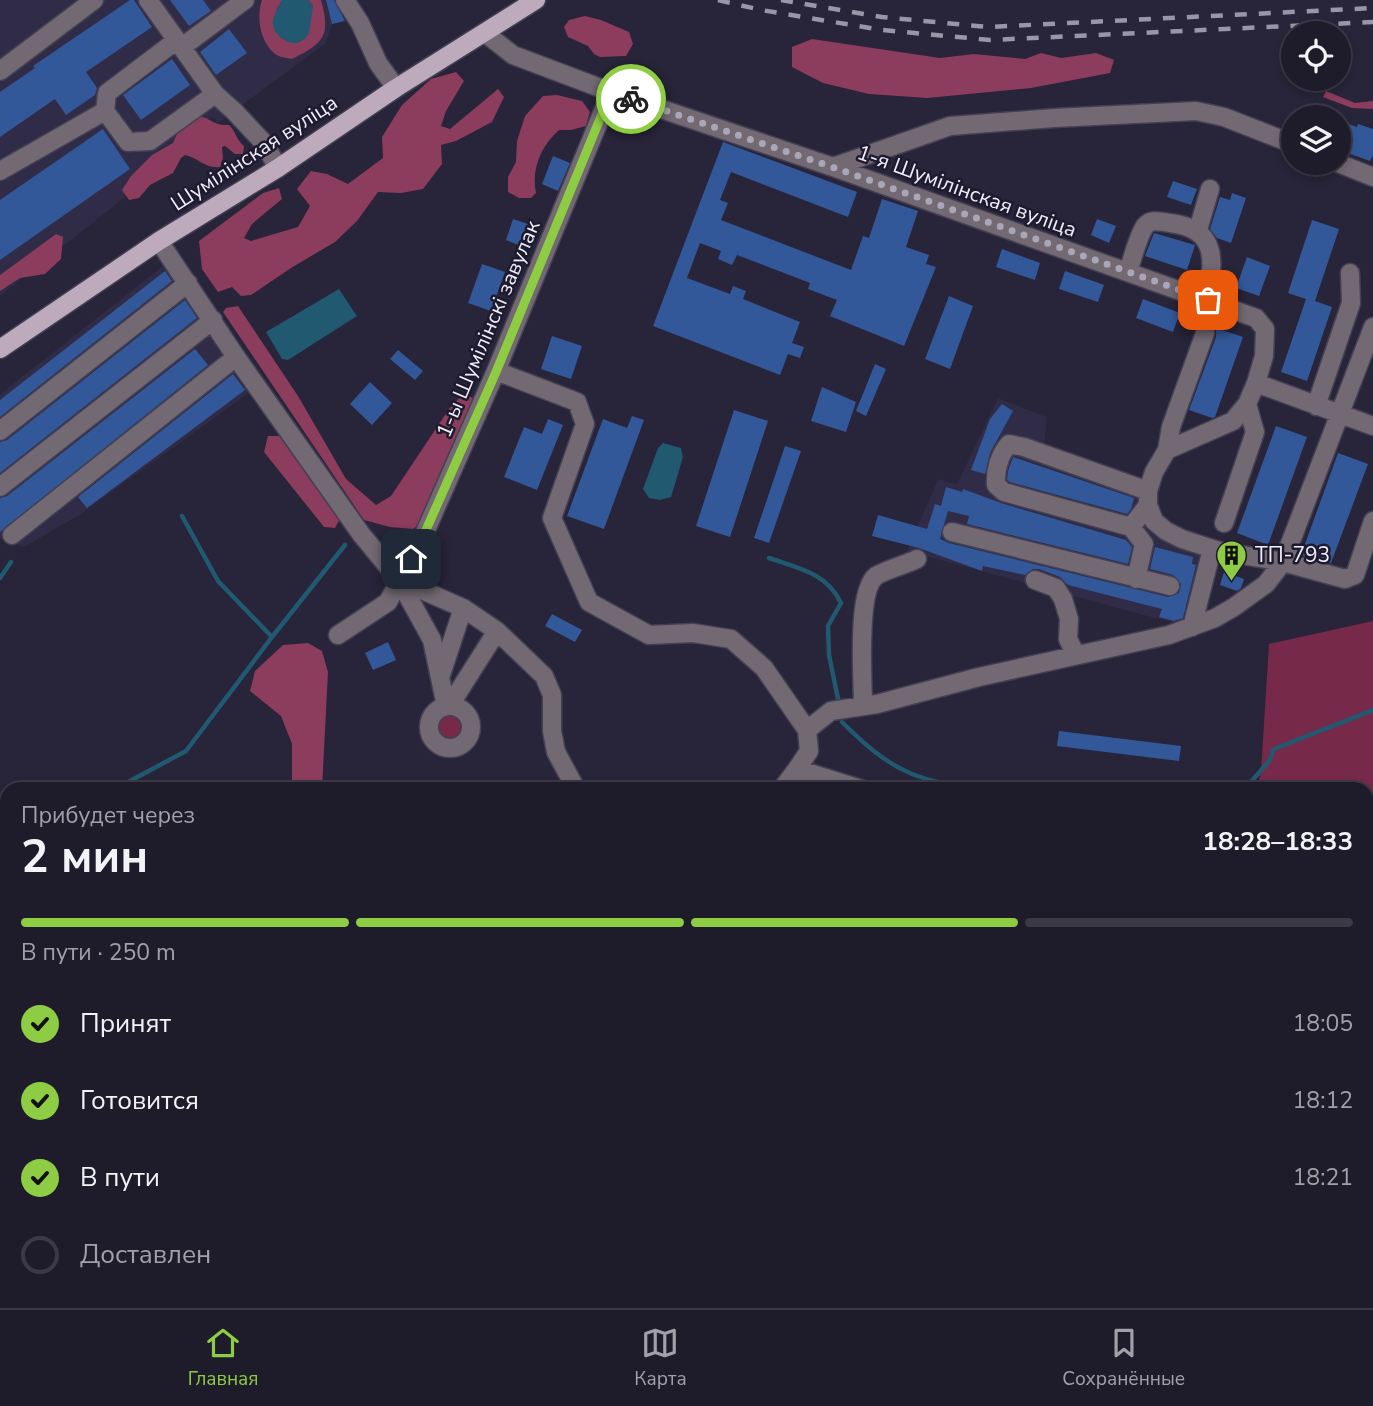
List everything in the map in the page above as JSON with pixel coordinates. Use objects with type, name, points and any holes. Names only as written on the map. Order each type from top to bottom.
[{"type":"main road","name":"Шумілінская вуліца","points":[[0,349],[159,241],[278,168],[396,88],[536,0]]},
{"type":"street","points":[[0,71],[94,0]]},
{"type":"street","points":[[148,0],[215,94],[264,143],[278,168]]},
{"type":"street","points":[[215,94],[150,141],[128,142],[104,111],[107,93],[246,0]]},
{"type":"street","points":[[345,0],[360,23],[378,63],[396,88]]},
{"type":"street","name":"1-я Шумілінская вуліца","points":[[485,33],[513,55],[611,92],[832,167],[1256,318],[1265,329],[1264,356],[1247,404]]},
{"type":"street","name":"1-ы Шумілінскі завулак","points":[[338,635],[388,602],[422,539],[496,372],[611,92]]},
{"type":"street","points":[[0,171],[104,111]]},
{"type":"street","points":[[832,167],[950,126],[1054,118],[1196,111],[1224,117],[1281,139]]},
{"type":"street","points":[[1351,168],[1373,177]]},
{"type":"street","points":[[1198,230],[1210,189]]},
{"type":"street","points":[[1128,272],[1145,226],[1153,221],[1198,230],[1211,255],[1212,274],[1208,300]]},
{"type":"street","points":[[159,241],[236,357],[361,534],[398,580],[432,640],[448,706],[498,631]]},
{"type":"street","points":[[1316,406],[1352,303],[1350,273]]},
{"type":"street","points":[[0,431],[188,283]]},
{"type":"street","points":[[0,486],[213,320]]},
{"type":"street","points":[[807,730],[831,711],[863,706],[1168,635],[1215,618],[1266,584],[1283,562],[1373,327]]},
{"type":"street","points":[[1131,527],[1148,498],[1154,472],[1167,450],[1171,427],[1205,333]]},
{"type":"street","points":[[12,535],[236,357]]},
{"type":"street","points":[[496,372],[577,402],[584,424],[552,517],[589,601],[649,635],[692,633],[731,639],[764,668],[807,730],[808,751],[787,782]]},
{"type":"street","points":[[1256,383],[1373,426]]},
{"type":"street","points":[[1167,450],[1233,421],[1247,404]]},
{"type":"street","points":[[1224,523],[1255,432],[1247,404]]},
{"type":"street","points":[[1136,579],[1144,544],[1131,527],[1004,492],[996,485],[995,474],[1009,444],[1024,447],[1148,498]]},
{"type":"street","points":[[1148,498],[1154,521],[1166,531],[1212,548],[1283,562],[1345,579],[1355,575],[1373,521]]},
{"type":"street","points":[[953,532],[1170,586]]},
{"type":"street","points":[[1192,626],[1212,548]]},
{"type":"street","points":[[863,706],[862,620],[869,585],[877,575],[901,568],[917,559]]},
{"type":"street","points":[[398,580],[463,608],[498,631],[544,676],[552,695],[552,731],[556,752],[572,782]]},
{"type":"street","points":[[1035,580],[1056,588],[1063,599],[1069,619],[1068,639],[1076,655]]},
{"type":"street","points":[[440,678],[463,608]]},
{"type":"street","points":[[797,769],[839,782]]},
{"type":"shaded area","points":[[0,0],[326,0],[332,24],[326,43],[218,123],[212,117],[123,199],[0,296]]},
{"type":"shaded area","points":[[262,0],[282,0],[277,9],[313,6],[308,0],[321,0],[325,30],[318,43],[292,59],[277,55],[266,43],[261,29],[259,14]]},
{"type":"shaded area","points":[[585,16],[629,32],[633,44],[626,56],[600,57],[588,46],[568,37],[564,27],[569,20]]},
{"type":"shaded area","points":[[812,39],[940,58],[974,54],[1025,59],[1041,53],[1061,58],[1096,53],[1114,60],[1110,73],[1031,88],[927,98],[869,94],[823,83],[792,67],[792,47]]},
{"type":"shaded area","points":[[456,72],[464,81],[446,111],[441,126],[450,129],[498,89],[504,97],[492,122],[456,141],[441,145],[442,164],[423,189],[401,193],[378,192],[357,221],[335,242],[251,295],[241,296],[232,287],[218,292],[202,269],[199,241],[263,193],[279,188],[282,199],[252,224],[244,238],[251,241],[298,227],[310,206],[297,189],[311,171],[327,174],[348,184],[383,158],[382,137],[402,105],[431,79]]},
{"type":"shaded area","points":[[1326,91],[1355,103],[1373,101],[1373,109],[1352,108],[1351,105],[1323,97]]},
{"type":"shaded area","points":[[557,95],[582,101],[590,112],[586,126],[559,130],[553,136],[542,151],[536,167],[536,193],[531,198],[519,198],[508,192],[508,177],[516,162],[517,141],[525,116],[543,96]]},
{"type":"shaded area","points":[[195,116],[229,125],[244,146],[243,154],[235,154],[225,146],[222,147],[220,167],[206,165],[185,155],[173,173],[150,185],[139,198],[129,200],[122,190],[131,176],[152,155],[173,143],[180,127]]},
{"type":"shaded area","points":[[56,234],[63,237],[61,259],[45,274],[20,278],[0,291],[0,275]]},
{"type":"shaded area","points":[[167,263],[256,388],[78,516],[24,547],[0,539],[0,394]]},
{"type":"shaded area","points":[[238,306],[298,396],[346,479],[376,505],[391,496],[449,409],[463,394],[478,400],[428,518],[413,529],[390,527],[364,520],[223,312],[226,308]]},
{"type":"shaded area","points":[[998,398],[1047,417],[1044,445],[1136,477],[1151,531],[1208,554],[1188,627],[907,551],[938,479],[957,484]]},
{"type":"shaded area","points":[[268,436],[285,436],[341,517],[335,528],[324,527],[264,452]]},
{"type":"shaded area","points":[[1373,621],[1373,782],[1259,782],[1269,644]]},
{"type":"shaded area","points":[[308,643],[322,651],[328,672],[322,782],[292,782],[292,744],[281,716],[250,691],[255,671],[283,645]]},
{"type":"shaded area","points":[[450,712],[461,716],[465,727],[461,738],[450,742],[439,738],[435,727],[439,716]]},
{"type":"water","points":[[282,0],[308,0],[313,6],[309,34],[300,42],[286,41],[273,26]]},
{"type":"water","points":[[339,289],[357,316],[288,360],[282,359],[266,332]]},
{"type":"water","points":[[663,443],[681,448],[683,457],[671,497],[660,500],[649,498],[643,489],[658,448]]},
{"type":"building","points":[[130,0],[134,0],[152,27],[86,72],[97,88],[95,95],[66,115],[55,99],[0,137],[0,92],[35,68],[33,66]]},
{"type":"building","points":[[170,0],[203,0],[211,11],[189,26]]},
{"type":"building","points":[[326,0],[334,0],[345,21],[332,24]]},
{"type":"building","points":[[229,29],[247,53],[216,75],[200,52]]},
{"type":"building","points":[[172,59],[190,85],[141,120],[123,95]]},
{"type":"building","points":[[1351,125],[1373,129],[1373,155],[1370,161],[1351,154]]},
{"type":"building","points":[[103,129],[130,169],[0,260],[0,200]]},
{"type":"building","points":[[723,142],[857,192],[848,217],[731,172],[720,200],[728,203],[721,220],[851,270],[863,236],[869,238],[882,199],[918,211],[906,247],[929,255],[926,264],[936,267],[904,346],[830,316],[837,300],[808,289],[810,283],[737,255],[732,265],[718,259],[721,251],[700,243],[687,278],[730,294],[733,286],[746,291],[743,299],[800,322],[792,343],[804,347],[800,358],[788,354],[780,375],[653,326]]},
{"type":"building","points":[[553,156],[570,163],[558,191],[542,184]]},
{"type":"building","points":[[1173,181],[1197,189],[1191,205],[1167,197]]},
{"type":"building","points":[[1232,193],[1246,198],[1231,243],[1217,238],[1210,229],[1220,197],[1230,200]]},
{"type":"building","points":[[513,219],[531,225],[523,247],[506,240]]},
{"type":"building","points":[[1097,219],[1116,226],[1109,243],[1091,235]]},
{"type":"building","points":[[1312,220],[1339,229],[1315,301],[1332,307],[1307,381],[1281,372],[1306,299],[1288,293]]},
{"type":"building","points":[[1154,233],[1195,245],[1187,270],[1145,256]]},
{"type":"building","points":[[1002,249],[1040,263],[1035,280],[996,267]]},
{"type":"building","points":[[1247,257],[1270,266],[1259,296],[1236,288]]},
{"type":"building","points":[[482,264],[505,272],[491,311],[468,303]]},
{"type":"building","points":[[165,271],[172,281],[0,417],[0,400]]},
{"type":"building","points":[[1065,271],[1104,285],[1098,302],[1059,289]]},
{"type":"building","points":[[949,296],[973,306],[950,369],[925,359]]},
{"type":"building","points":[[1143,299],[1180,313],[1173,332],[1136,318]]},
{"type":"building","points":[[185,300],[197,318],[0,473],[0,442],[7,440]]},
{"type":"building","points":[[1216,328],[1243,337],[1215,417],[1212,418],[1189,410],[1216,337]]},
{"type":"building","points":[[552,336],[582,346],[571,379],[541,369]]},
{"type":"building","points":[[195,349],[208,365],[0,532],[0,498],[7,496]]},
{"type":"building","points":[[398,350],[423,371],[415,380],[390,359]]},
{"type":"building","points":[[875,364],[886,369],[866,416],[856,411]]},
{"type":"building","points":[[233,374],[245,390],[87,508],[78,497]]},
{"type":"building","points":[[370,382],[392,403],[372,425],[350,404]]},
{"type":"building","points":[[822,387],[856,402],[846,432],[811,421]]},
{"type":"building","points":[[1002,404],[1013,411],[990,453],[985,474],[971,470],[990,419]]},
{"type":"building","points":[[734,410],[768,421],[730,537],[696,526]]},
{"type":"building","points":[[632,416],[644,420],[604,529],[567,516],[603,419],[627,428]]},
{"type":"building","points":[[548,419],[563,425],[537,490],[504,477],[524,427],[542,434]]},
{"type":"building","points":[[1276,426],[1307,437],[1268,545],[1237,533]]},
{"type":"building","points":[[785,446],[801,451],[769,543],[754,538]]},
{"type":"building","points":[[1338,453],[1368,464],[1331,563],[1301,555]]},
{"type":"building","points":[[1013,457],[1134,498],[1131,509],[1127,514],[1010,482],[1007,480],[1008,471]]},
{"type":"building","points":[[946,487],[962,492],[963,489],[1126,540],[1132,547],[1128,564],[967,524],[969,516],[948,511],[940,539],[949,543],[1168,597],[1179,593],[1181,584],[1173,575],[1150,569],[1155,547],[1193,557],[1192,564],[1196,565],[1183,618],[1174,621],[1159,617],[1162,609],[1068,585],[1060,577],[1039,569],[1033,569],[1025,575],[983,566],[982,571],[919,548],[872,536],[878,515],[927,529],[935,504],[941,506]]},
{"type":"building","name":"ТП-793","points":[[1224,572],[1244,579],[1241,588],[1237,591],[1220,585]]},
{"type":"building","points":[[552,614],[582,630],[575,642],[545,626]]},
{"type":"building","points":[[388,642],[396,660],[373,670],[365,653]]},
{"type":"building","points":[[1059,731],[1181,746],[1179,761],[1057,746]]},
{"type":"waterway","points":[[182,516],[218,581],[272,637]]},
{"type":"waterway","points":[[128,782],[186,751],[345,545]]},
{"type":"waterway","points":[[769,558],[820,578],[841,603],[828,626],[829,655],[838,699]]},
{"type":"waterway","points":[[0,578],[11,562]]},
{"type":"waterway","points":[[1251,782],[1269,761],[1274,749],[1373,710]]},
{"type":"waterway","points":[[842,722],[875,752],[893,764],[937,782]]},
{"type":"railway","points":[[718,0],[882,30],[990,40],[1373,22]]},
{"type":"railway","points":[[781,0],[882,17],[988,27],[1373,8]]},
{"type":"way so far","points":[[631,99],[1208,300]]},
{"type":"place","name":"ТП-793","points":[[1232,582]]},
{"type":"route","points":[[411,559],[496,372],[611,92],[631,99]]}]
